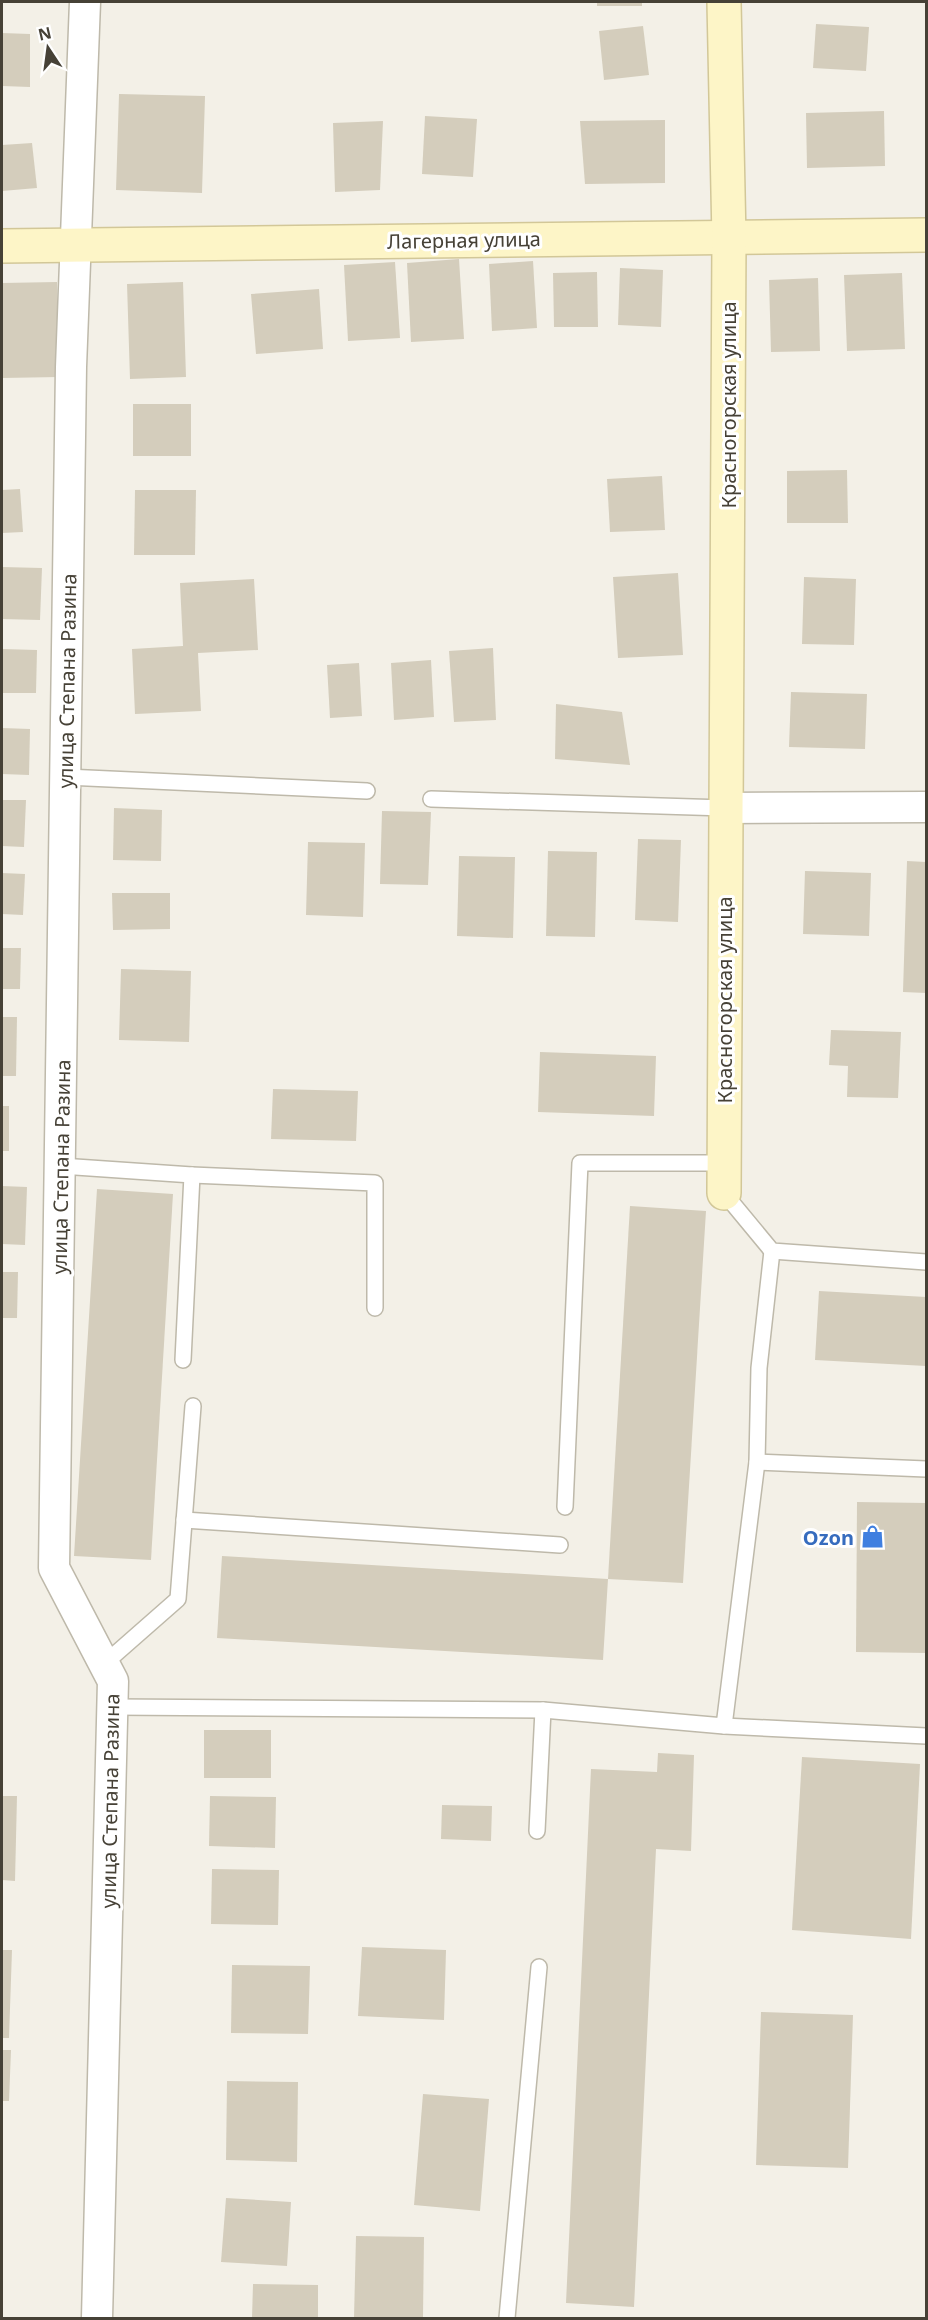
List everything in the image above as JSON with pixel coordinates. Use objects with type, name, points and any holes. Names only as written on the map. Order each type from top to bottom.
[{"type":"street","name":"улица Степана Разина","points":[[85,2],[71,367],[54,1568],[113,1681],[97,2319]]},
{"type":"street","name":"Красногорская улица","points":[[724,2],[729,239],[724,1178]]},
{"type":"street","name":"Лагерная улица","points":[[2,246],[927,235]]},
{"type":"street","points":[[725,808],[927,807]]},
{"type":"lane","points":[[66,777],[368,790]]},
{"type":"lane","points":[[431,799],[725,808]]},
{"type":"lane","points":[[565,1507],[580,1163],[724,1178],[772,1251],[759,1368],[757,1462],[723,1726]]},
{"type":"lane","points":[[61,1167],[375,1183],[375,1308]]},
{"type":"lane","points":[[183,1360],[192,1175]]},
{"type":"lane","points":[[772,1251],[927,1262]]},
{"type":"lane","points":[[104,1664],[178,1599],[193,1406]]},
{"type":"lane","points":[[757,1462],[927,1469]]},
{"type":"lane","points":[[184,1520],[560,1545]]},
{"type":"lane","points":[[112,1707],[543,1710],[723,1726],[927,1736]]},
{"type":"lane","points":[[537,1831],[543,1710]]},
{"type":"lane","points":[[507,2319],[539,1967]]},
{"type":"building","points":[[597,2],[642,2],[642,6],[597,6]]},
{"type":"building","points":[[816,24],[869,27],[866,71],[813,68]]},
{"type":"building","points":[[643,26],[649,75],[604,80],[599,31]]},
{"type":"building","points":[[2,33],[30,34],[30,87],[2,86]]},
{"type":"building","points":[[119,94],[205,96],[202,193],[116,190]]},
{"type":"building","points":[[884,111],[885,166],[807,168],[806,113]]},
{"type":"building","points":[[425,116],[477,119],[473,177],[422,174]]},
{"type":"building","points":[[665,120],[665,183],[585,184],[580,121]]},
{"type":"building","points":[[383,121],[380,190],[335,192],[333,123]]},
{"type":"building","points":[[32,143],[37,188],[2,191],[2,145]]},
{"type":"building","points":[[459,259],[464,339],[411,342],[407,263]]},
{"type":"building","points":[[533,261],[537,328],[492,331],[489,264]]},
{"type":"building","points":[[395,262],[400,338],[348,341],[344,265]]},
{"type":"building","points":[[620,268],[663,270],[661,327],[618,325]]},
{"type":"building","points":[[597,272],[598,327],[554,327],[553,273]]},
{"type":"building","points":[[902,273],[905,349],[847,351],[844,275]]},
{"type":"building","points":[[818,278],[820,351],[771,352],[769,280]]},
{"type":"building","points":[[57,282],[59,377],[2,378],[2,283]]},
{"type":"building","points":[[183,282],[186,377],[130,379],[127,284]]},
{"type":"building","points":[[319,289],[323,349],[256,354],[251,294]]},
{"type":"building","points":[[133,404],[191,404],[191,456],[133,456]]},
{"type":"building","points":[[847,470],[848,523],[787,523],[787,471]]},
{"type":"building","points":[[662,476],[665,530],[610,532],[607,479]]},
{"type":"building","points":[[20,489],[23,532],[2,533],[2,490]]},
{"type":"building","points":[[135,490],[196,490],[195,555],[134,555]]},
{"type":"building","points":[[2,567],[42,568],[40,620],[2,619]]},
{"type":"building","points":[[678,573],[683,655],[618,658],[613,577]]},
{"type":"building","points":[[804,577],[856,579],[854,645],[802,644]]},
{"type":"building","points":[[254,579],[258,650],[198,653],[201,711],[135,714],[132,649],[183,646],[180,583]]},
{"type":"building","points":[[493,648],[496,720],[454,722],[449,651]]},
{"type":"building","points":[[2,649],[37,650],[36,693],[2,693]]},
{"type":"building","points":[[431,660],[434,717],[394,720],[391,663]]},
{"type":"building","points":[[359,663],[362,716],[330,718],[327,665]]},
{"type":"building","points":[[791,692],[867,694],[865,749],[789,747]]},
{"type":"building","points":[[556,704],[622,712],[630,765],[555,759]]},
{"type":"building","points":[[2,728],[30,729],[29,775],[2,774]]},
{"type":"building","points":[[2,800],[26,800],[24,847],[2,846]]},
{"type":"building","points":[[114,808],[162,810],[161,861],[113,860]]},
{"type":"building","points":[[382,811],[431,812],[428,885],[380,884]]},
{"type":"building","points":[[638,839],[681,840],[678,922],[635,920]]},
{"type":"building","points":[[308,842],[365,843],[363,917],[306,915]]},
{"type":"building","points":[[548,851],[597,852],[595,937],[546,936]]},
{"type":"building","points":[[459,856],[515,857],[513,938],[457,936]]},
{"type":"building","points":[[907,861],[926,862],[926,993],[903,992]]},
{"type":"building","points":[[805,871],[871,873],[869,936],[803,934]]},
{"type":"building","points":[[2,873],[25,874],[23,915],[2,914]]},
{"type":"building","points":[[112,893],[170,893],[170,929],[113,930]]},
{"type":"building","points":[[2,948],[21,948],[20,989],[2,989]]},
{"type":"building","points":[[121,969],[191,971],[189,1042],[119,1040]]},
{"type":"building","points":[[2,1017],[17,1017],[16,1076],[2,1076]]},
{"type":"building","points":[[831,1030],[901,1032],[898,1098],[847,1097],[848,1066],[829,1065]]},
{"type":"building","points":[[540,1052],[656,1056],[654,1116],[538,1112]]},
{"type":"building","points":[[273,1089],[358,1091],[356,1141],[271,1139]]},
{"type":"building","points":[[2,1106],[9,1106],[9,1151],[2,1151]]},
{"type":"building","points":[[2,1186],[27,1187],[25,1245],[2,1244]]},
{"type":"building","points":[[97,1189],[173,1194],[151,1560],[74,1556]]},
{"type":"building","points":[[630,1206],[706,1211],[683,1583],[608,1579]]},
{"type":"building","points":[[2,1272],[18,1272],[17,1318],[2,1318]]},
{"type":"building","points":[[819,1291],[926,1297],[926,1366],[815,1360]]},
{"type":"building","points":[[857,1502],[926,1503],[926,1653],[856,1652]]},
{"type":"building","points":[[222,1556],[608,1579],[603,1660],[217,1638]]},
{"type":"building","points":[[204,1730],[271,1730],[271,1778],[204,1778]]},
{"type":"building","points":[[658,1753],[694,1755],[691,1851],[656,1849],[634,2307],[566,2303],[591,1769],[657,1772]]},
{"type":"building","points":[[802,1757],[920,1764],[911,1939],[792,1930]]},
{"type":"building","points":[[2,1796],[17,1796],[15,1881],[2,1880]]},
{"type":"building","points":[[210,1796],[276,1797],[275,1848],[209,1846]]},
{"type":"building","points":[[442,1805],[492,1806],[491,1841],[441,1839]]},
{"type":"building","points":[[212,1869],[279,1870],[278,1925],[211,1924]]},
{"type":"building","points":[[362,1947],[446,1950],[444,2020],[358,2016]]},
{"type":"building","points":[[2,1950],[12,1950],[9,2038],[2,2038]]},
{"type":"building","points":[[232,1965],[310,1966],[308,2034],[231,2033]]},
{"type":"building","points":[[761,2012],[853,2015],[848,2168],[756,2165]]},
{"type":"building","points":[[2,2050],[11,2050],[9,2101],[2,2101]]},
{"type":"building","points":[[227,2081],[298,2082],[297,2162],[226,2160]]},
{"type":"building","points":[[423,2094],[489,2099],[480,2211],[414,2205]]},
{"type":"building","points":[[226,2198],[291,2202],[287,2266],[221,2262]]},
{"type":"building","points":[[356,2236],[424,2237],[423,2318],[354,2318]]},
{"type":"building","points":[[253,2284],[318,2285],[318,2318],[252,2318]]},
{"type":"place","name":"Ozon","points":[[872,1537]]}]
